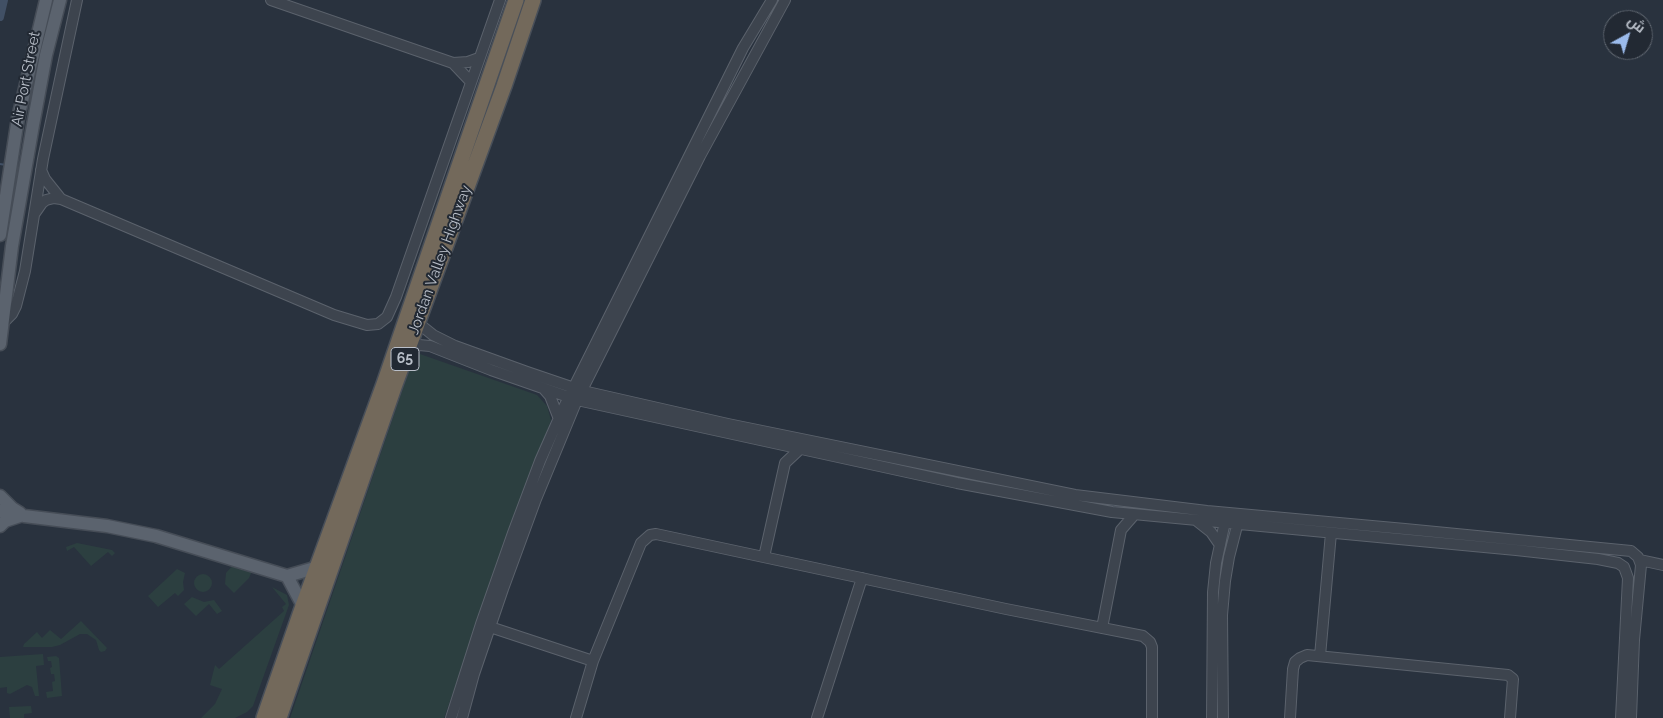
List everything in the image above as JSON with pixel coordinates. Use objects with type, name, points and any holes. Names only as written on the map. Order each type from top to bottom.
[{"type":"highway","name":"Jordan Valley Highway","points":[[279,718],[516,0]]},
{"type":"highway","name":"Jordan Valley Highway","points":[[264,718],[303,606],[389,386],[409,350],[533,0]]},
{"type":"main road","name":"Air Port Street","points":[[0,235],[18,118],[46,0]]},
{"type":"main road","name":"Air Port Street","points":[[0,344],[12,246],[32,125],[52,28],[60,0]]},
{"type":"main road","points":[[0,496],[12,508],[24,516]]},
{"type":"main road","points":[[0,511],[24,516],[107,526],[156,536],[287,576],[318,567]]},
{"type":"main road","points":[[0,526],[5,521],[24,516]]},
{"type":"main road","points":[[287,576],[303,606]]},
{"type":"street","points":[[2,324],[12,314],[19,296],[29,251],[41,170],[77,0]]},
{"type":"street","points":[[271,0],[453,63],[468,62],[479,58]]},
{"type":"street","points":[[35,213],[46,200],[54,198],[61,200],[334,315],[368,325],[378,324],[387,317],[396,297],[500,0]]},
{"type":"street","points":[[452,718],[536,498],[570,417],[576,394],[743,48],[772,0]]},
{"type":"street","points":[[462,718],[486,626],[522,508],[559,419],[576,394],[700,156],[785,0]]},
{"type":"street","points":[[52,28],[70,33]]},
{"type":"street","points":[[453,63],[471,82]]},
{"type":"street","points":[[41,170],[44,179],[61,200]]},
{"type":"street","points":[[418,323],[427,332],[448,343],[576,394],[595,405],[966,484],[1112,512],[1196,520],[1225,518]]},
{"type":"street","points":[[409,350],[419,345],[430,346],[543,388],[728,424],[1075,496],[1225,518],[1617,549],[1631,552],[1637,557],[1663,565]]},
{"type":"street","points":[[543,388],[550,396],[559,419]]},
{"type":"street","points":[[570,417],[595,405]]},
{"type":"street","points":[[776,444],[786,463]]},
{"type":"street","points":[[764,557],[786,463],[800,449]]},
{"type":"street","points":[[1112,512],[1121,530]]},
{"type":"street","points":[[1102,628],[1121,530],[1134,515]]},
{"type":"street","points":[[1212,718],[1213,592],[1225,518]]},
{"type":"street","points":[[1239,519],[1254,526],[1516,550],[1618,563],[1624,567],[1628,583],[1621,718]]},
{"type":"street","points":[[1223,718],[1222,615],[1229,556],[1239,519]]},
{"type":"street","points":[[1196,520],[1211,532],[1220,545]]},
{"type":"street","points":[[1233,542],[1254,526]]},
{"type":"street","points":[[1320,656],[1331,534]]},
{"type":"street","points":[[576,718],[593,661],[641,543],[650,535],[686,539],[862,578],[1142,636],[1150,642],[1152,647],[1152,718]]},
{"type":"street","points":[[1624,567],[1637,557]]},
{"type":"street","points":[[1631,718],[1634,640],[1641,565],[1637,557]]},
{"type":"street","points":[[817,718],[862,578]]},
{"type":"street","points":[[486,626],[593,661]]},
{"type":"street","points":[[1290,718],[1293,669],[1295,662],[1307,655],[1508,675],[1513,679],[1510,718]]},
{"type":"shaded area","points":[[420,354],[537,395],[547,406],[551,420],[444,718],[290,718],[411,365]]},
{"type":"shaded area","points":[[77,543],[112,550],[115,553],[112,556],[108,552],[91,566],[74,547],[67,551],[66,547]]},
{"type":"shaded area","points":[[234,564],[252,571],[249,578],[234,593],[225,584],[226,573]]},
{"type":"shaded area","points":[[177,569],[185,573],[184,590],[178,596],[175,593],[158,607],[148,596]]},
{"type":"shaded area","points":[[203,574],[209,577],[212,583],[209,589],[203,592],[197,589],[194,583],[197,577]]},
{"type":"shaded area","points":[[272,587],[287,595],[289,605],[253,706],[247,712],[235,718],[201,718],[215,704],[222,689],[210,685],[215,665],[219,669],[284,611],[282,607],[286,604]]},
{"type":"shaded area","points":[[192,597],[204,602],[214,600],[222,611],[217,614],[209,604],[196,616],[184,604]]},
{"type":"shaded area","points":[[81,621],[107,648],[105,651],[101,652],[96,640],[87,634],[80,634],[60,645],[52,647],[23,647],[37,632],[42,638],[50,630],[61,639]]},
{"type":"shaded area","points":[[43,654],[44,665],[36,666],[39,696],[35,696],[32,687],[27,685],[10,694],[7,693],[7,687],[0,688],[0,657]]},
{"type":"shaded area","points":[[56,656],[59,658],[62,696],[47,698],[46,692],[53,691],[52,682],[55,681],[54,674],[51,674],[51,661],[48,661],[47,657]]},
{"type":"shaded area","points":[[31,706],[32,713],[24,714],[24,718],[10,718],[9,707]]},
{"type":"waterway","points":[[0,17],[4,0]]},
{"type":"waterway","points":[[0,164],[6,165]]}]
